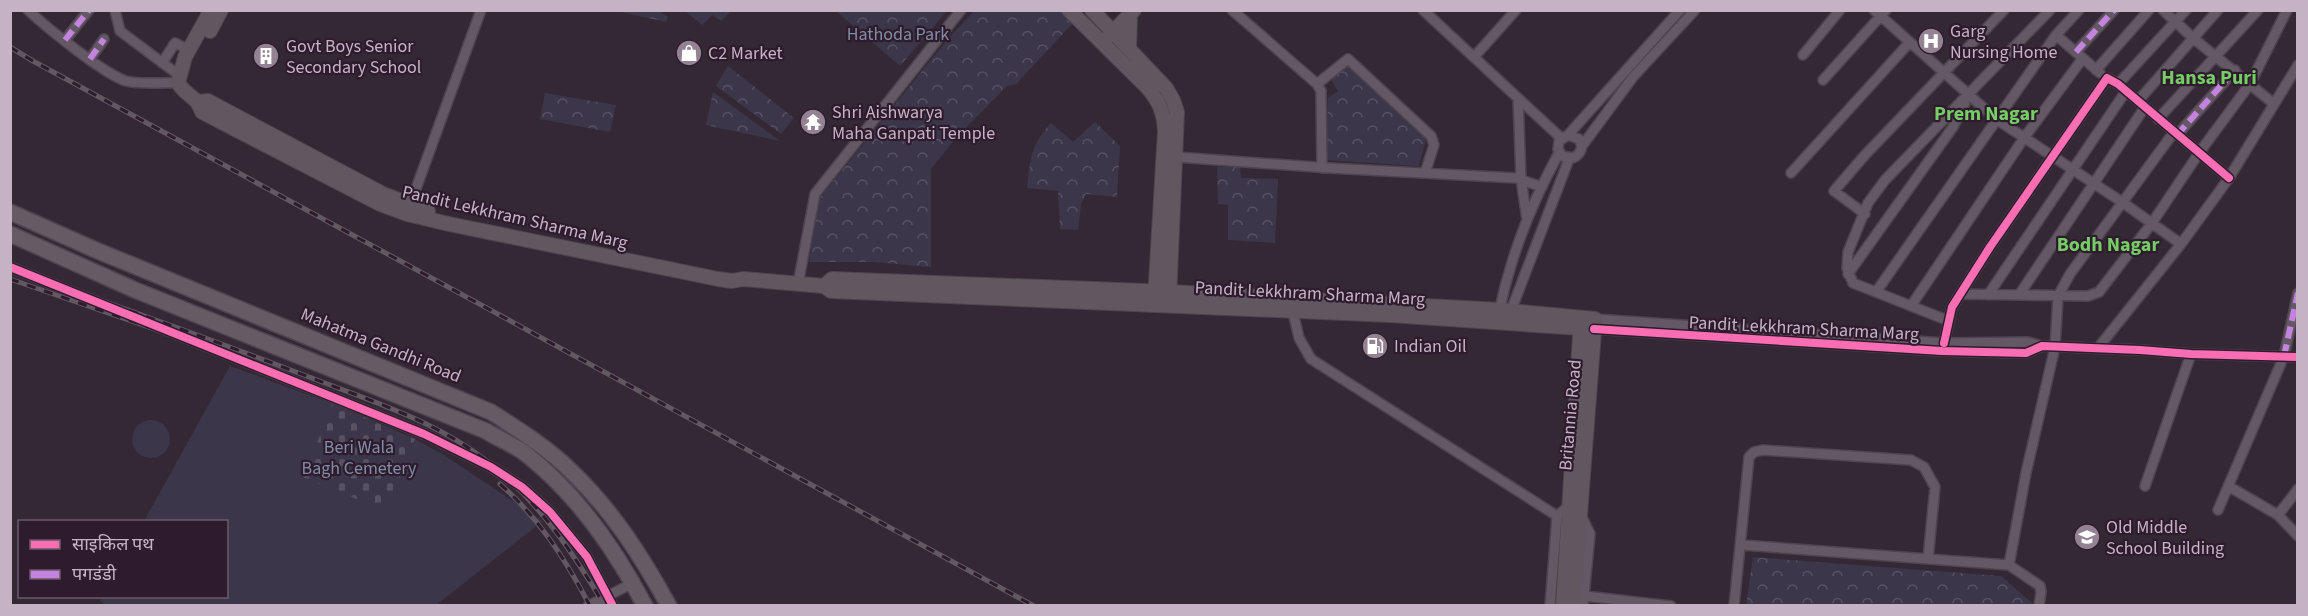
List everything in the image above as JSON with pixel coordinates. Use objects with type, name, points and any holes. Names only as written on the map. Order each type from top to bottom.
[{"type":"main road","points":[[180,76],[185,57],[211,10]]},
{"type":"main road","points":[[180,76],[192,62],[221,10]]},
{"type":"main road","points":[[1069,10],[1147,87],[1158,100],[1164,115],[1162,298]]},
{"type":"main road","points":[[1092,10],[1166,88],[1173,100],[1177,115],[1176,157],[1162,298]]},
{"type":"main road","points":[[1102,43],[1132,12]]},
{"type":"main road","points":[[1129,49],[1132,12]]},
{"type":"main road","name":"Pandit Lekkhram Sharma Marg","points":[[180,76],[183,91],[199,102],[208,101],[409,209],[645,261],[734,273],[743,279],[824,286],[831,291],[1162,298],[1504,316],[1588,324]]},
{"type":"main road","name":"Mahatma Gandhi Road","points":[[10,212],[98,251],[491,411],[533,439],[572,471],[609,512],[649,570],[669,606]]},
{"type":"main road","points":[[10,234],[135,290],[486,431],[525,453],[559,485],[595,525],[645,606]]},
{"type":"main road","name":"Pandit Lekkhram Sharma Marg","points":[[1162,298],[1293,312],[1504,316]]},
{"type":"main road","name":"Britannia Road","points":[[1575,509],[1588,324]]},
{"type":"main road","points":[[1563,606],[1575,509]]},
{"type":"main road","points":[[1573,606],[1575,509]]},
{"type":"street","points":[[28,10],[90,59],[127,81],[180,76]]},
{"type":"street","points":[[65,40],[89,10]]},
{"type":"street","points":[[115,10],[120,31],[180,76]]},
{"type":"street","points":[[409,209],[481,10]]},
{"type":"street","points":[[798,284],[815,194],[961,10]]},
{"type":"street","points":[[1232,10],[1317,84],[1321,91],[1322,168]]},
{"type":"street","points":[[1423,10],[1518,98],[1565,137],[1576,136],[1582,146]]},
{"type":"street","points":[[1474,57],[1516,10]]},
{"type":"street","points":[[1504,316],[1527,222],[1559,153],[1558,145],[1680,10]]},
{"type":"street","points":[[1504,316],[1569,159],[1580,154],[1582,146],[1633,77],[1695,10]]},
{"type":"street","points":[[1803,55],[1840,10]]},
{"type":"street","points":[[1864,214],[1834,192],[1864,154],[2004,10]]},
{"type":"street","points":[[1949,321],[1853,283],[1846,268],[1848,252],[1868,203],[1885,180],[2050,10]]},
{"type":"street","points":[[1876,292],[2056,35],[2079,10]]},
{"type":"street","points":[[1911,306],[2079,55],[2114,10]]},
{"type":"street","points":[[2096,70],[2149,10]]},
{"type":"street","points":[[2163,10],[2193,38],[2274,104]]},
{"type":"street","points":[[2118,84],[2186,10]]},
{"type":"street","points":[[2019,295],[2094,184],[2141,104],[2218,10]]},
{"type":"street","points":[[2158,118],[2258,10]]},
{"type":"street","points":[[1960,294],[2088,296],[2099,292],[2152,223],[2199,153],[2250,84],[2289,10],[2298,14]]},
{"type":"street","points":[[1823,80],[1880,12],[1909,44],[1996,119],[2181,244]]},
{"type":"street","points":[[2056,35],[2229,178]]},
{"type":"street","points":[[90,59],[104,39]]},
{"type":"street","points":[[162,63],[175,43],[189,50]]},
{"type":"street","points":[[1791,173],[1909,44]]},
{"type":"street","points":[[1317,84],[1348,59],[1431,136],[1434,145],[1425,173]]},
{"type":"street","points":[[2098,348],[2181,244],[2229,178],[2298,64]]},
{"type":"street","points":[[2009,565],[2026,473],[2055,347],[2058,296],[2070,274],[2122,202],[2176,133],[2235,70]]},
{"type":"street","points":[[1944,343],[1952,307],[2107,78]]},
{"type":"street","points":[[1988,295],[2126,91]]},
{"type":"street","points":[[1848,274],[1953,127],[1969,95]]},
{"type":"street","points":[[1518,98],[1521,179],[1527,222]]},
{"type":"street","points":[[1559,153],[1569,159]]},
{"type":"street","points":[[1176,157],[1521,179],[1542,187]]},
{"type":"street","points":[[10,267],[414,430],[491,467],[522,486],[550,512],[587,557],[613,606]]},
{"type":"street","points":[[2218,510],[2284,356],[2298,293]]},
{"type":"street","points":[[1293,312],[1299,338],[1311,359],[1557,516]]},
{"type":"street","points":[[1588,324],[1944,343],[2028,342],[2042,346]]},
{"type":"street","name":"Pandit Lekkhram Sharma Marg","points":[[1588,324],[1942,351],[2026,353],[2042,346],[2298,357]]},
{"type":"street","points":[[2145,486],[2191,354]]},
{"type":"street","points":[[1734,606],[1742,545],[1749,457],[1754,452],[1763,450],[1911,460],[1924,467],[1935,487],[1928,559]]},
{"type":"street","points":[[2228,486],[2278,515],[2298,536]]},
{"type":"street","points":[[2278,515],[2298,489]]},
{"type":"street","points":[[1557,516],[1575,509],[1590,534],[1584,601],[1671,606]]},
{"type":"street","points":[[1550,606],[1557,516]]},
{"type":"street","points":[[1742,545],[2009,565],[2040,586],[2042,592],[2039,606]]},
{"type":"street","points":[[588,606],[633,584]]},
{"type":"green space","points":[[617,11],[659,11],[668,17],[666,22]]},
{"type":"green space","points":[[685,11],[731,11],[721,21],[712,15],[702,25]]},
{"type":"green space","name":"Hathoda Park","points":[[836,11],[947,11],[900,66]]},
{"type":"green space","points":[[974,11],[1062,11],[1074,22],[1016,84],[1007,86],[955,139],[931,169],[931,267],[874,262],[809,262],[819,199],[947,40]]},
{"type":"green space","points":[[728,66],[794,118],[781,134],[716,86]]},
{"type":"green space","points":[[1346,66],[1389,101],[1426,139],[1419,166],[1326,160],[1328,98],[1338,91],[1331,80]]},
{"type":"green space","points":[[713,92],[780,141],[706,125]]},
{"type":"green space","points":[[545,93],[616,105],[610,132],[540,119]]},
{"type":"green space","points":[[1095,122],[1120,146],[1117,197],[1086,194],[1081,204],[1078,230],[1060,229],[1058,191],[1027,188],[1035,146],[1051,123],[1073,142]]},
{"type":"green space","points":[[1217,167],[1240,167],[1241,178],[1278,179],[1275,243],[1228,240],[1228,205],[1218,204]]},
{"type":"green space","points":[[230,366],[333,404],[415,439],[444,455],[543,521],[436,605],[107,606],[100,601],[101,598],[228,598],[228,520],[145,520]]},
{"type":"green space","name":"Beri Wala Bagh Cemetery","points":[[333,404],[415,439],[386,511],[303,477]]},
{"type":"green space","points":[[151,420],[165,425],[170,439],[165,453],[151,458],[137,453],[132,439],[137,425]]},
{"type":"green space","points":[[1753,557],[2001,576],[2032,603],[2031,606],[1746,605]]},
{"type":"railway","points":[[10,47],[1034,606]]},
{"type":"railway","points":[[10,269],[359,396],[408,416],[456,440],[499,471],[530,501],[570,551],[605,606]]},
{"type":"railway","points":[[10,279],[212,349]]},
{"type":"railway","points":[[500,484],[551,540],[590,606]]},
{"type":"marked path","points":[[65,40],[89,10]]},
{"type":"marked path","points":[[2076,52],[2114,10]]},
{"type":"marked path","points":[[90,59],[104,39]]},
{"type":"marked path","points":[[2177,135],[2235,70]]},
{"type":"marked path","points":[[2284,356],[2298,293]]},
{"type":"cycle path","points":[[1944,343],[1952,307],[1990,247],[2107,78],[2118,84],[2229,178]]},
{"type":"cycle path","points":[[10,267],[424,434],[491,467],[522,487],[550,512],[587,557],[613,606]]},
{"type":"cycle path","points":[[1594,329],[1942,351],[2026,353],[2042,346],[2298,357]]},
{"type":"place","name":"Garg Nursing Home","points":[[1931,41]]},
{"type":"place","name":"C2 Market","points":[[689,53]]},
{"type":"place","name":"Govt Boys Senior Secondary School","points":[[266,56]]},
{"type":"place","name":"Shri Aishwarya Maha Ganpati Temple","points":[[813,122]]},
{"type":"place","name":"Indian Oil","points":[[1375,346]]},
{"type":"place","name":"Old Middle School Building","points":[[2087,537]]},
{"type":"district","name":"Hansa Puri","points":[[2209,77]]},
{"type":"district","name":"Prem Nagar","points":[[1986,113]]},
{"type":"district","name":"Bodh Nagar","points":[[2108,244]]}]
